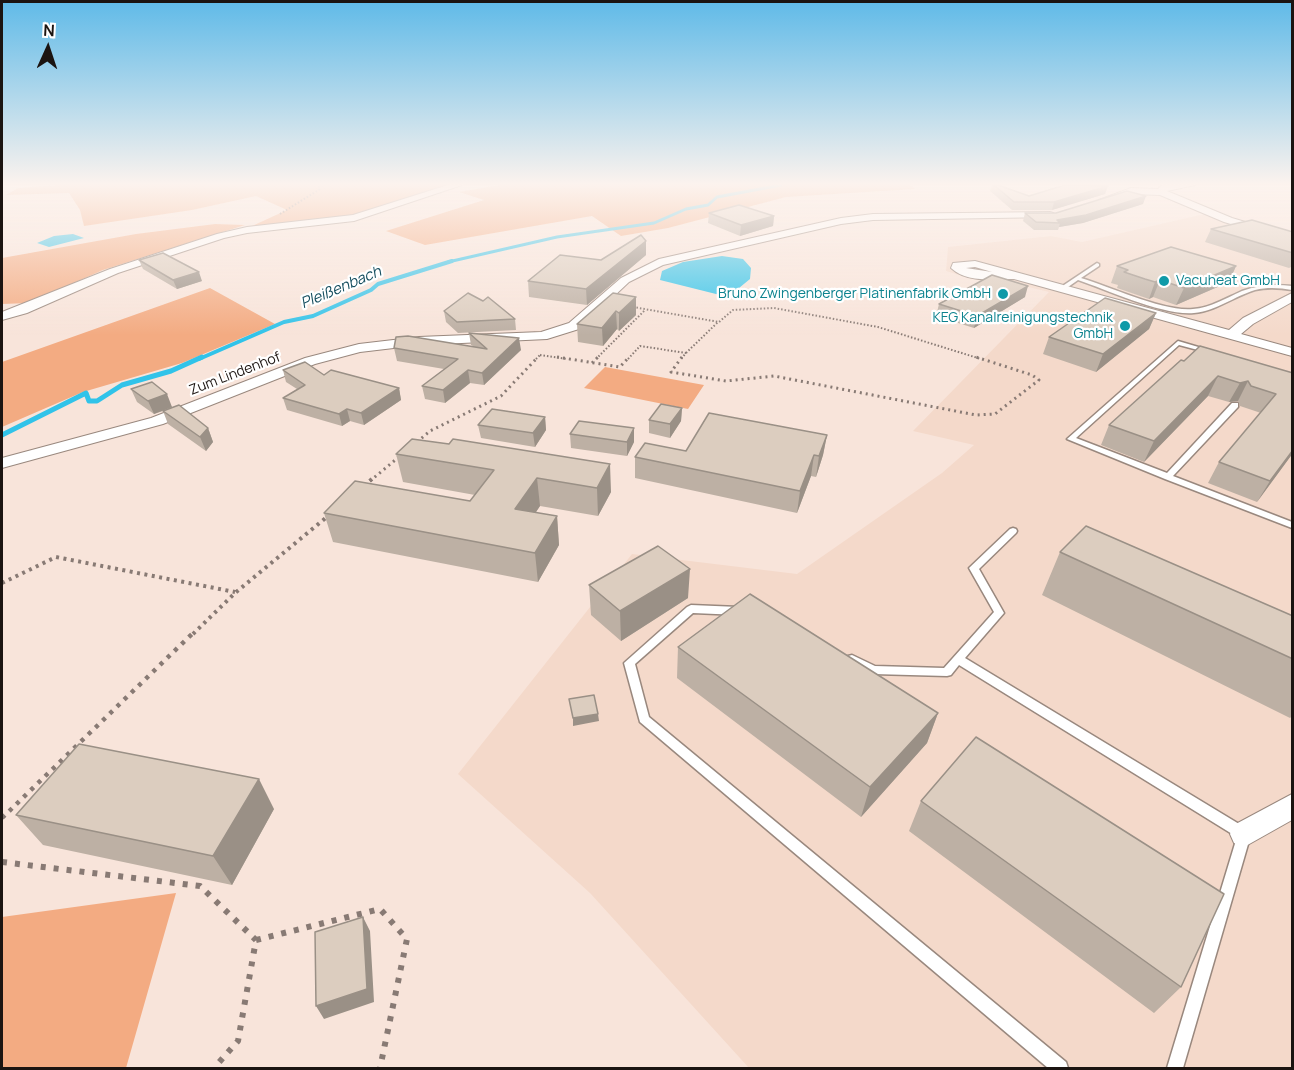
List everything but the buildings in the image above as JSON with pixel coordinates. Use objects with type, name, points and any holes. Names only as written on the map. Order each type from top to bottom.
[{"type":"street","points":[[2,316],[114,271],[231,235]]},
{"type":"street","name":"Zum Lindenhof","points":[[2,463],[158,421],[310,361],[359,348],[388,343],[555,333],[574,326],[625,280],[659,262],[779,235]]},
{"type":"street","points":[[1016,275],[1293,352]]},
{"type":"street","points":[[1232,335],[1248,321],[1293,297]]},
{"type":"street","points":[[1244,834],[1293,806]]},
{"type":"lane","points":[[1064,287],[1097,265]]},
{"type":"lane","points":[[1077,278],[1168,308],[1195,311],[1260,285],[1293,288]]},
{"type":"lane","points":[[1212,352],[1178,343],[1071,439],[1293,525]]},
{"type":"lane","points":[[1168,477],[1235,405]]},
{"type":"lane","points":[[842,653],[873,670],[946,672],[999,613],[974,568],[1013,531]]},
{"type":"lane","points":[[748,612],[691,609],[629,663],[644,719],[1060,1068]]},
{"type":"lane","points":[[958,659],[1244,834],[1175,1068]]},
{"type":"path","points":[[603,302],[719,322]]},
{"type":"path","points":[[774,308],[878,327],[1032,375],[1039,380],[995,414],[976,415],[774,376],[726,381],[671,372],[686,353],[719,322],[733,310],[774,308]]},
{"type":"path","points":[[592,363],[646,309]]},
{"type":"path","points":[[412,446],[430,431],[501,396],[540,355],[555,333]]},
{"type":"path","points":[[540,355],[620,367],[640,346],[686,353]]},
{"type":"path","points":[[359,490],[403,453]]},
{"type":"path","points":[[2,818],[236,592],[332,512]]},
{"type":"path","points":[[2,583],[56,557],[236,592]]},
{"type":"path","points":[[2,862],[200,886],[256,940]]},
{"type":"path","points":[[256,940],[380,909],[406,939],[380,1068]]},
{"type":"path","points":[[214,1068],[238,1041],[256,940]]},
{"type":"shaded area","points":[[131,235],[214,235],[103,270],[29,303],[2,304],[2,258]]},
{"type":"shaded area","points":[[397,235],[483,235],[425,245]]},
{"type":"shaded area","points":[[1113,235],[1292,236],[1292,1068],[749,1068],[590,893],[458,774],[632,554],[797,574],[942,473],[974,445],[913,431],[1049,292],[999,280],[972,279],[946,271],[948,247],[1051,236],[1082,242]]},
{"type":"shaded area","points":[[210,288],[275,324],[182,363],[83,392],[2,427],[2,362]]},
{"type":"shaded area","points":[[605,367],[704,385],[688,409],[584,388]]},
{"type":"shaded area","points":[[176,893],[126,1068],[2,1068],[2,917]]},
{"type":"water","points":[[76,235],[84,238],[49,247],[37,243],[54,236]]},
{"type":"water","points":[[722,256],[743,259],[751,268],[750,279],[728,297],[660,280],[662,271],[683,262]]},
{"type":"waterway","name":"Pleißenbach","points":[[451,261],[571,235]]},
{"type":"waterway","name":"Pleißenbach","points":[[199,359],[284,322],[313,316],[371,290],[378,284],[451,261]]},
{"type":"waterway","name":"Pleißenbach","points":[[2,435],[86,393],[89,401],[97,401],[122,385],[171,371],[202,357]]},
{"type":"place","name":"Vacuheat GmbH","points":[[1164,281]]},
{"type":"place","name":"Bruno Zwingenberger Platinenfabrik GmbH","points":[[1003,294]]},
{"type":"place","name":"KEG Kanalreinigungstechnik GmbH","points":[[1125,326]]}]
